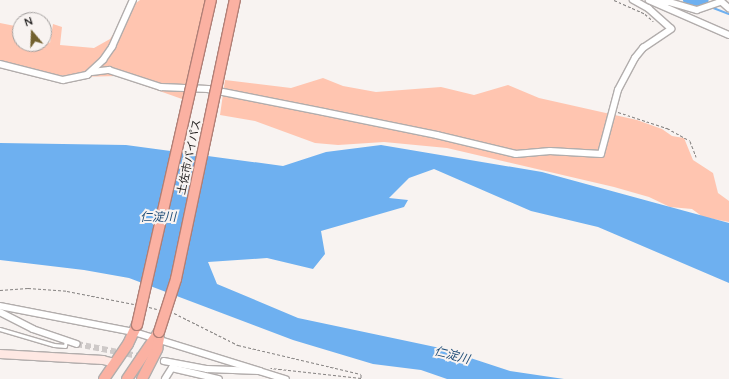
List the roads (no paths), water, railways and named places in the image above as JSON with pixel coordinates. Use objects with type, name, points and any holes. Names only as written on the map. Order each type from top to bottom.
[{"type":"highway","name":"土佐市バイパス","points":[[104,379],[136,328],[211,0]]},
{"type":"highway","name":"土佐市バイパス","points":[[127,379],[158,336],[176,279],[235,0]]},
{"type":"highway","points":[[142,379],[158,348],[158,336]]},
{"type":"street","points":[[92,72],[112,47],[133,0]]},
{"type":"street","points":[[0,64],[63,80],[70,80],[92,72],[110,70],[161,87],[208,89],[437,135],[516,154],[550,150],[602,154],[618,90],[635,58],[643,48],[671,29],[649,9],[633,0]]},
{"type":"street","points":[[649,0],[729,34]]},
{"type":"street","points":[[657,3],[669,2],[697,10],[720,1],[729,8]]},
{"type":"street","points":[[0,306],[136,328],[286,379]]},
{"type":"street","points":[[0,312],[33,329],[77,344]]},
{"type":"street","points":[[0,354],[103,360],[114,363]]},
{"type":"street","points":[[164,361],[202,377],[219,379]]},
{"type":"street","points":[[173,366],[260,371]]},
{"type":"street","points":[[165,379],[173,366]]},
{"type":"lane","points":[[0,329],[54,345],[65,346],[66,340]]},
{"type":"water","name":"仁淀川","points":[[0,143],[126,145],[283,166],[326,152],[381,145],[542,172],[729,223],[729,283],[598,227],[531,211],[434,169],[409,178],[389,198],[408,200],[404,207],[321,231],[325,254],[313,269],[267,258],[208,262],[217,284],[298,318],[440,348],[510,371],[564,379],[447,379],[421,370],[373,364],[293,340],[129,278],[84,270],[0,260]]},
{"type":"waterway","points":[[688,0],[700,2],[704,0]]},
{"type":"waterway","points":[[700,2],[706,5]]},
{"type":"waterway","points":[[711,7],[729,14]]},
{"type":"tunnel","points":[[77,344],[164,361]]}]
